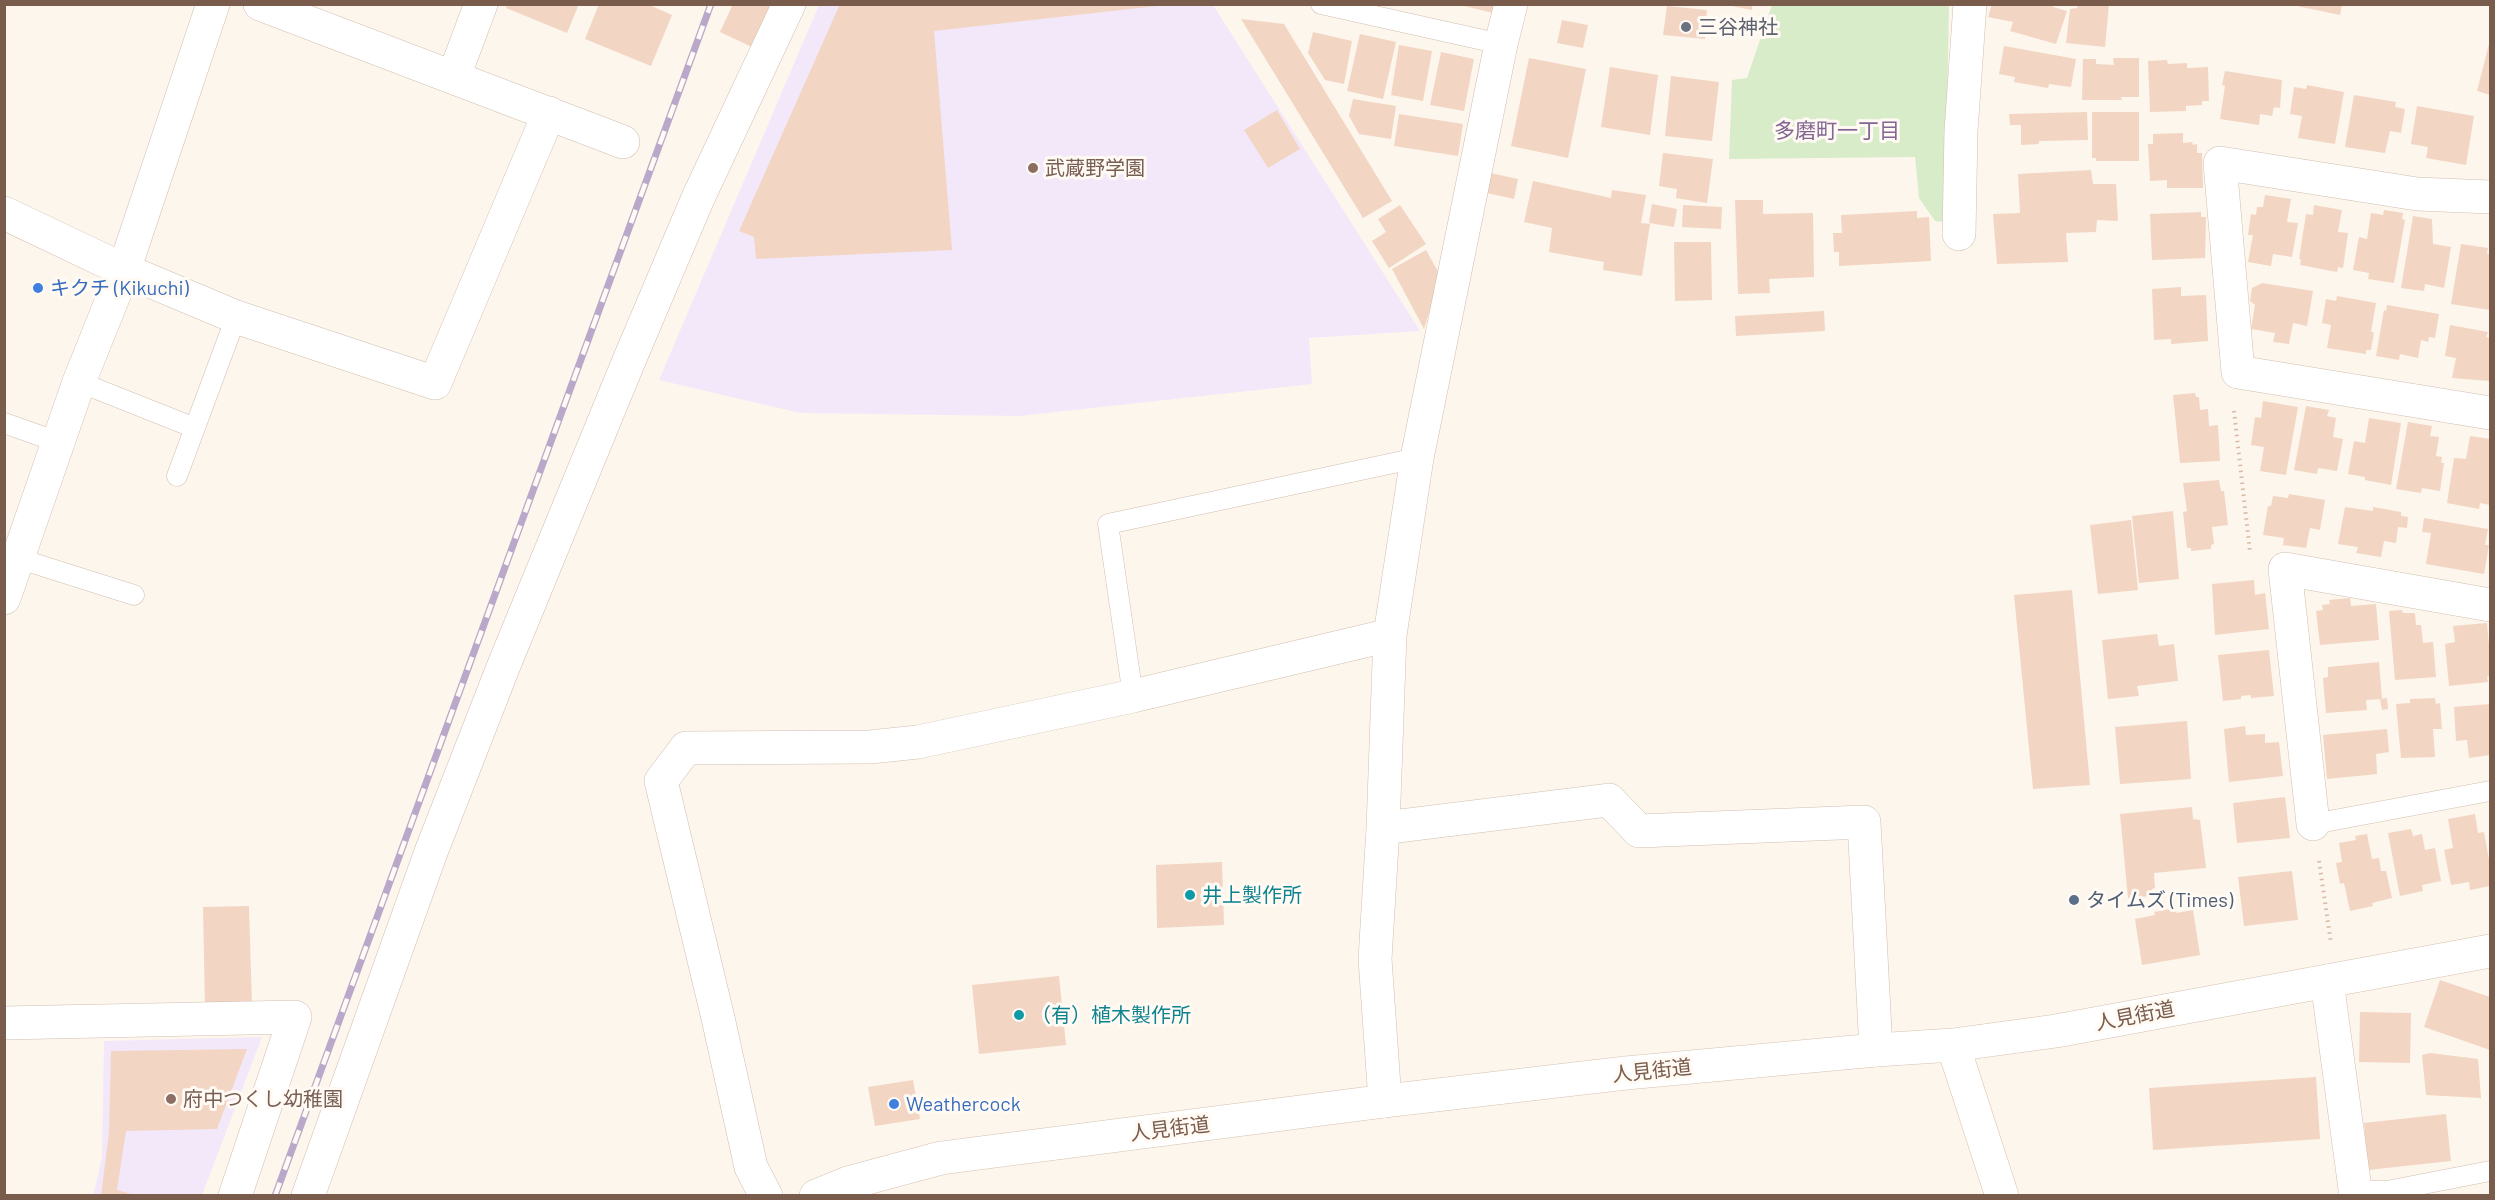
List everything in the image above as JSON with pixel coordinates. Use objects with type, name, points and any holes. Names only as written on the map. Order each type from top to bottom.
[{"type":"street","points":[[10,574],[79,382],[124,270],[213,4]]},
{"type":"street","points":[[260,4],[623,142]]},
{"type":"street","points":[[454,76],[481,4]]},
{"type":"street","points":[[308,1196],[431,852],[508,654],[694,208],[789,4]]},
{"type":"street","points":[[1385,1101],[1376,959],[1390,635],[1417,458],[1511,4]]},
{"type":"street","points":[[1959,234],[1961,131],[1970,4]]},
{"type":"street","points":[[4,213],[124,270],[236,317],[435,383],[549,113]]},
{"type":"street","points":[[2490,197],[2416,194],[2220,163],[2238,372],[2490,413]]},
{"type":"street","points":[[2313,824],[2285,569],[2490,605]]},
{"type":"street","points":[[766,1196],[751,1167],[661,781],[686,748],[870,747],[918,742],[1133,696],[1390,635]]},
{"type":"street","points":[[1383,828],[1609,800],[1639,831],[1864,822],[1876,1050]]},
{"type":"street","name":"人見街道","points":[[816,1196],[848,1183],[941,1158],[1385,1101],[1626,1073],[1953,1045],[2056,1031],[2490,951]]},
{"type":"street","points":[[2332,980],[2356,1193]]},
{"type":"street","points":[[4,1023],[295,1017],[234,1196]]},
{"type":"street","points":[[1953,1045],[2002,1196]]},
{"type":"lane","points":[[1321,4],[1501,44]]},
{"type":"lane","points":[[177,476],[236,317]]},
{"type":"lane","points":[[79,382],[195,428]]},
{"type":"lane","points":[[4,423],[58,442]]},
{"type":"lane","points":[[1133,696],[1108,524],[1417,458]]},
{"type":"lane","points":[[10,574],[134,594]]},
{"type":"lane","points":[[2313,824],[2490,791]]},
{"type":"lane","points":[[2356,1193],[2387,1191],[2490,1171]]},
{"type":"path","points":[[2238,372],[2232,400],[2250,558],[2285,569]]},
{"type":"path","points":[[2322,881],[2332,980]]},
{"type":"shaded area","name":"武蔵野学園","points":[[819,5],[1213,5],[1420,331],[1309,338],[1312,384],[1019,416],[800,413],[659,380]]},
{"type":"shaded area","name":"府中つくし幼稚園","points":[[262,1037],[202,1195],[93,1196],[102,1158],[104,1041]]},
{"type":"green space","points":[[1772,5],[1949,5],[1945,222],[1935,221],[1919,198],[1915,157],[1729,159],[1732,80],[1747,78]]},
{"type":"building","points":[[507,4],[579,4],[567,33],[506,8]]},
{"type":"building","points":[[599,4],[647,4],[672,15],[651,66],[585,39]]},
{"type":"building","points":[[733,4],[771,4],[752,47],[720,32]]},
{"type":"building","points":[[840,4],[1157,4],[1157,6],[934,31],[952,250],[756,259],[754,237],[739,231]]},
{"type":"building","points":[[1456,4],[1495,4],[1493,13]]},
{"type":"building","points":[[1721,4],[1752,4],[1752,10]]},
{"type":"building","points":[[1992,4],[2053,4],[2053,7],[2067,11],[2056,44],[2010,31],[2013,22],[1988,17]]},
{"type":"building","points":[[2078,4],[2109,4],[2105,47],[2066,43],[2070,9],[2077,8]]},
{"type":"building","points":[[2287,4],[2342,4],[2340,15]]},
{"type":"building","points":[[1667,6],[1707,10],[1705,39],[1663,35]]},
{"type":"building","points":[[1241,19],[1284,24],[1392,201],[1363,218]]},
{"type":"building","points":[[1562,20],[1588,25],[1583,48],[1557,43]]},
{"type":"building","points":[[1313,32],[1352,41],[1344,84],[1325,80],[1308,53]]},
{"type":"building","points":[[1360,34],[1396,42],[1383,99],[1347,91]]},
{"type":"building","points":[[2490,40],[2490,95],[2477,91]]},
{"type":"building","points":[[1399,45],[1432,51],[1423,101],[1391,95]]},
{"type":"building","points":[[2004,46],[2076,59],[2071,87],[2049,84],[2048,88],[2014,82],[2015,77],[1999,74]]},
{"type":"building","points":[[1441,52],[1474,59],[1464,111],[1430,105]]},
{"type":"building","points":[[1529,58],[1586,69],[1568,158],[1511,146]]},
{"type":"building","points":[[2113,58],[2139,58],[2139,97],[2121,97],[2122,100],[2082,100],[2083,59],[2096,59],[2096,64],[2114,65]]},
{"type":"building","points":[[2167,60],[2168,64],[2187,63],[2187,68],[2208,67],[2209,101],[2202,101],[2202,105],[2186,106],[2186,111],[2150,112],[2148,61]]},
{"type":"building","points":[[1610,67],[1658,75],[1650,135],[1601,127]]},
{"type":"building","points":[[2225,71],[2282,80],[2280,108],[2274,107],[2272,116],[2260,114],[2259,125],[2220,119]]},
{"type":"building","points":[[1671,76],[1719,82],[1712,141],[1665,136]]},
{"type":"building","points":[[2307,85],[2344,92],[2335,144],[2298,138],[2302,116],[2290,114],[2294,87],[2306,89]]},
{"type":"building","points":[[2354,95],[2396,102],[2395,107],[2405,109],[2401,133],[2390,131],[2385,153],[2345,147]]},
{"type":"building","points":[[1353,99],[1396,106],[1391,139],[1359,134],[1349,116]]},
{"type":"building","points":[[2417,106],[2474,116],[2466,165],[2426,158],[2428,147],[2411,144]]},
{"type":"building","points":[[1277,110],[1300,149],[1268,168],[1244,130]]},
{"type":"building","points":[[2087,112],[2088,140],[2039,141],[2039,144],[2021,145],[2021,125],[2010,125],[2009,114]]},
{"type":"building","points":[[2092,112],[2139,112],[2139,161],[2096,161],[2096,158],[2092,158]]},
{"type":"building","points":[[1399,114],[1463,124],[1458,156],[1394,146]]},
{"type":"building","points":[[2183,133],[2183,143],[2197,144],[2197,153],[2202,153],[2203,188],[2167,188],[2167,180],[2150,181],[2148,144],[2153,144],[2153,134]]},
{"type":"building","points":[[1663,153],[1713,159],[1707,203],[1676,198],[1677,189],[1659,186]]},
{"type":"building","points":[[2091,170],[2093,184],[2116,184],[2118,221],[2097,220],[2096,232],[2066,233],[2068,262],[1997,264],[1993,214],[2020,213],[2018,174]]},
{"type":"building","points":[[1491,173],[1518,179],[1514,199],[1487,193]]},
{"type":"building","points":[[1533,181],[1611,198],[1612,190],[1646,195],[1641,223],[1650,224],[1642,276],[1603,270],[1604,262],[1549,252],[1552,228],[1524,222]]},
{"type":"building","points":[[2265,195],[2291,199],[2287,222],[2298,223],[2292,257],[2273,254],[2271,266],[2248,262],[2253,235],[2248,235],[2251,214],[2256,215],[2257,207],[2263,207]]},
{"type":"building","points":[[1735,200],[1763,200],[1763,214],[1813,213],[1814,277],[1769,279],[1770,293],[1738,294]]},
{"type":"building","points":[[1652,204],[1677,209],[1674,227],[1649,223]]},
{"type":"building","points":[[1400,205],[1426,244],[1389,268],[1372,241],[1386,232],[1378,219]]},
{"type":"building","points":[[1683,205],[1722,207],[1721,229],[1682,227]]},
{"type":"building","points":[[2314,205],[2342,210],[2338,232],[2348,233],[2343,268],[2338,267],[2337,272],[2300,265],[2306,214],[2313,215]]},
{"type":"building","points":[[2384,210],[2403,213],[2402,219],[2405,220],[2394,283],[2368,279],[2369,273],[2353,270],[2359,237],[2367,239],[2371,213],[2383,215]]},
{"type":"building","points":[[1917,211],[1917,218],[1929,217],[1931,261],[1839,266],[1839,252],[1834,252],[1833,233],[1842,233],[1841,215]]},
{"type":"building","points":[[2201,212],[2201,217],[2206,217],[2205,258],[2152,260],[2150,214]]},
{"type":"building","points":[[2413,216],[2432,219],[2433,244],[2451,247],[2444,288],[2425,284],[2424,291],[2401,288]]},
{"type":"building","points":[[1674,242],[1711,242],[1712,300],[1675,301]]},
{"type":"building","points":[[2461,244],[2488,248],[2487,254],[2490,254],[2490,310],[2451,304]]},
{"type":"building","points":[[1426,250],[1440,275],[1424,329],[1392,269]]},
{"type":"building","points":[[2262,283],[2313,291],[2307,326],[2293,323],[2289,344],[2273,342],[2275,333],[2251,329],[2255,305],[2250,301],[2252,288]]},
{"type":"building","points":[[2181,287],[2181,296],[2206,295],[2208,341],[2171,344],[2171,339],[2154,340],[2152,289]]},
{"type":"building","points":[[2337,296],[2376,303],[2371,332],[2374,332],[2371,350],[2366,350],[2366,354],[2327,348],[2331,325],[2322,323],[2326,299],[2336,301]]},
{"type":"building","points":[[2387,305],[2439,314],[2435,338],[2429,337],[2428,342],[2421,340],[2418,358],[2400,354],[2399,360],[2376,356],[2384,310],[2386,311]]},
{"type":"building","points":[[1824,311],[1825,331],[1736,336],[1735,316]]},
{"type":"building","points":[[2450,325],[2488,332],[2486,337],[2490,338],[2490,381],[2452,378],[2456,358],[2445,356]]},
{"type":"building","points":[[2195,393],[2196,397],[2199,397],[2200,410],[2208,409],[2209,426],[2218,425],[2220,461],[2180,463],[2173,395]]},
{"type":"building","points":[[2263,401],[2298,407],[2286,475],[2260,471],[2264,447],[2251,445],[2255,417],[2261,418]]},
{"type":"building","points":[[2306,406],[2329,410],[2327,416],[2336,418],[2333,437],[2343,439],[2337,471],[2318,468],[2317,474],[2294,470]]},
{"type":"building","points":[[2369,418],[2401,423],[2391,485],[2348,474],[2354,441],[2365,443]]},
{"type":"building","points":[[2408,422],[2432,426],[2430,436],[2439,437],[2436,456],[2442,457],[2441,463],[2444,463],[2440,491],[2422,488],[2421,493],[2396,489]]},
{"type":"building","points":[[2470,436],[2490,439],[2490,505],[2480,503],[2479,509],[2447,503],[2454,458],[2466,459]]},
{"type":"building","points":[[2219,480],[2221,491],[2224,491],[2228,525],[2212,527],[2214,544],[2211,545],[2211,549],[2191,551],[2191,548],[2187,548],[2183,512],[2187,511],[2183,483]]},
{"type":"building","points":[[2289,494],[2325,500],[2320,530],[2310,528],[2306,548],[2283,545],[2284,538],[2263,535],[2268,506],[2271,506],[2273,496],[2288,498]]},
{"type":"building","points":[[2345,507],[2373,511],[2373,507],[2401,512],[2401,516],[2408,517],[2407,528],[2398,527],[2396,543],[2384,541],[2381,557],[2356,553],[2358,547],[2338,544]]},
{"type":"building","points":[[2173,511],[2179,579],[2139,583],[2132,516]]},
{"type":"building","points":[[2424,518],[2488,529],[2485,545],[2489,545],[2484,574],[2426,564],[2431,533],[2422,532]]},
{"type":"building","points":[[2131,520],[2138,590],[2098,594],[2090,525]]},
{"type":"building","points":[[2254,580],[2255,595],[2265,593],[2269,629],[2215,635],[2212,584]]},
{"type":"building","points":[[2072,590],[2090,785],[2033,789],[2014,595]]},
{"type":"building","points":[[2350,598],[2351,606],[2376,604],[2379,640],[2320,645],[2316,611],[2323,610],[2322,605],[2330,604],[2329,600]]},
{"type":"building","points":[[2402,610],[2403,613],[2415,613],[2416,625],[2421,625],[2423,643],[2433,642],[2436,677],[2395,680],[2389,611]]},
{"type":"building","points":[[2487,623],[2490,655],[2488,682],[2449,686],[2445,644],[2455,642],[2453,626]]},
{"type":"building","points":[[2157,634],[2159,646],[2174,644],[2178,681],[2137,686],[2139,696],[2108,699],[2102,640]]},
{"type":"building","points":[[2269,650],[2274,696],[2251,698],[2251,695],[2241,696],[2241,699],[2223,701],[2218,655]]},
{"type":"building","points":[[2379,662],[2382,699],[2366,700],[2367,710],[2326,713],[2323,678],[2328,677],[2328,667]]},
{"type":"building","points":[[2387,698],[2388,709],[2382,710],[2380,699]]},
{"type":"building","points":[[2435,698],[2436,704],[2440,703],[2442,729],[2433,729],[2435,757],[2401,758],[2396,704],[2410,703],[2410,699]]},
{"type":"building","points":[[2490,704],[2490,755],[2469,758],[2467,740],[2456,741],[2454,707]]},
{"type":"building","points":[[2187,721],[2191,779],[2120,784],[2115,727]]},
{"type":"building","points":[[2245,726],[2246,735],[2265,734],[2265,743],[2279,742],[2283,776],[2229,782],[2224,729]]},
{"type":"building","points":[[2387,729],[2389,752],[2376,754],[2377,774],[2327,779],[2323,735]]},
{"type":"building","points":[[2285,797],[2290,838],[2237,843],[2233,803]]},
{"type":"building","points":[[2192,807],[2193,819],[2200,820],[2206,868],[2154,873],[2155,888],[2152,889],[2152,896],[2128,898],[2120,814]]},
{"type":"building","points":[[2475,814],[2478,833],[2484,832],[2490,865],[2490,886],[2470,890],[2469,882],[2451,885],[2444,850],[2453,848],[2448,819]]},
{"type":"building","points":[[2411,829],[2413,836],[2422,834],[2425,850],[2435,848],[2441,881],[2422,885],[2423,891],[2400,896],[2388,833]]},
{"type":"building","points":[[2367,834],[2372,859],[2379,858],[2381,871],[2386,871],[2392,898],[2372,903],[2373,906],[2350,911],[2344,883],[2340,884],[2336,863],[2342,862],[2339,843],[2356,840],[2355,836]]},
{"type":"building","name":"井上製作所","points":[[1222,862],[1224,925],[1157,928],[1156,865]]},
{"type":"building","points":[[2292,871],[2298,920],[2244,926],[2238,877]]},
{"type":"building","points":[[249,906],[252,1006],[205,1007],[203,907]]},
{"type":"building","points":[[2175,908],[2176,913],[2193,910],[2200,955],[2142,965],[2135,919]]},
{"type":"building","name":"（有）植木製作所","points":[[1059,976],[1066,1045],[979,1054],[972,985]]},
{"type":"building","points":[[2440,980],[2490,997],[2490,1050],[2424,1027]]},
{"type":"building","points":[[2360,1012],[2411,1013],[2410,1063],[2359,1062]]},
{"type":"building","points":[[247,1049],[217,1129],[126,1131],[117,1190],[138,1196],[101,1196],[109,1132],[111,1051]]},
{"type":"building","points":[[2430,1053],[2478,1059],[2481,1098],[2426,1095],[2422,1055]]},
{"type":"building","points":[[2316,1077],[2320,1139],[2153,1150],[2149,1088]]},
{"type":"building","points":[[913,1080],[920,1119],[875,1126],[868,1087]]},
{"type":"building","points":[[2446,1114],[2451,1161],[2368,1170],[2364,1123]]},
{"type":"railway","points":[[275,1196],[711,4]]},
{"type":"place","name":"三谷神社","points":[[1686,27]]},
{"type":"place","name":"武蔵野学園","points":[[1033,168]]},
{"type":"place","name":"キクチ (Kikuchi)","points":[[38,288]]},
{"type":"place","name":"井上製作所","points":[[1190,895]]},
{"type":"place","name":"タイムズ (Times)","points":[[2074,900]]},
{"type":"place","name":"（有）植木製作所","points":[[1019,1015]]},
{"type":"place","name":"府中つくし幼稚園","points":[[171,1099]]},
{"type":"place","name":"Weathercock","points":[[894,1104]]},
{"type":"district","name":"多磨町一丁目","points":[[1837,131]]}]
